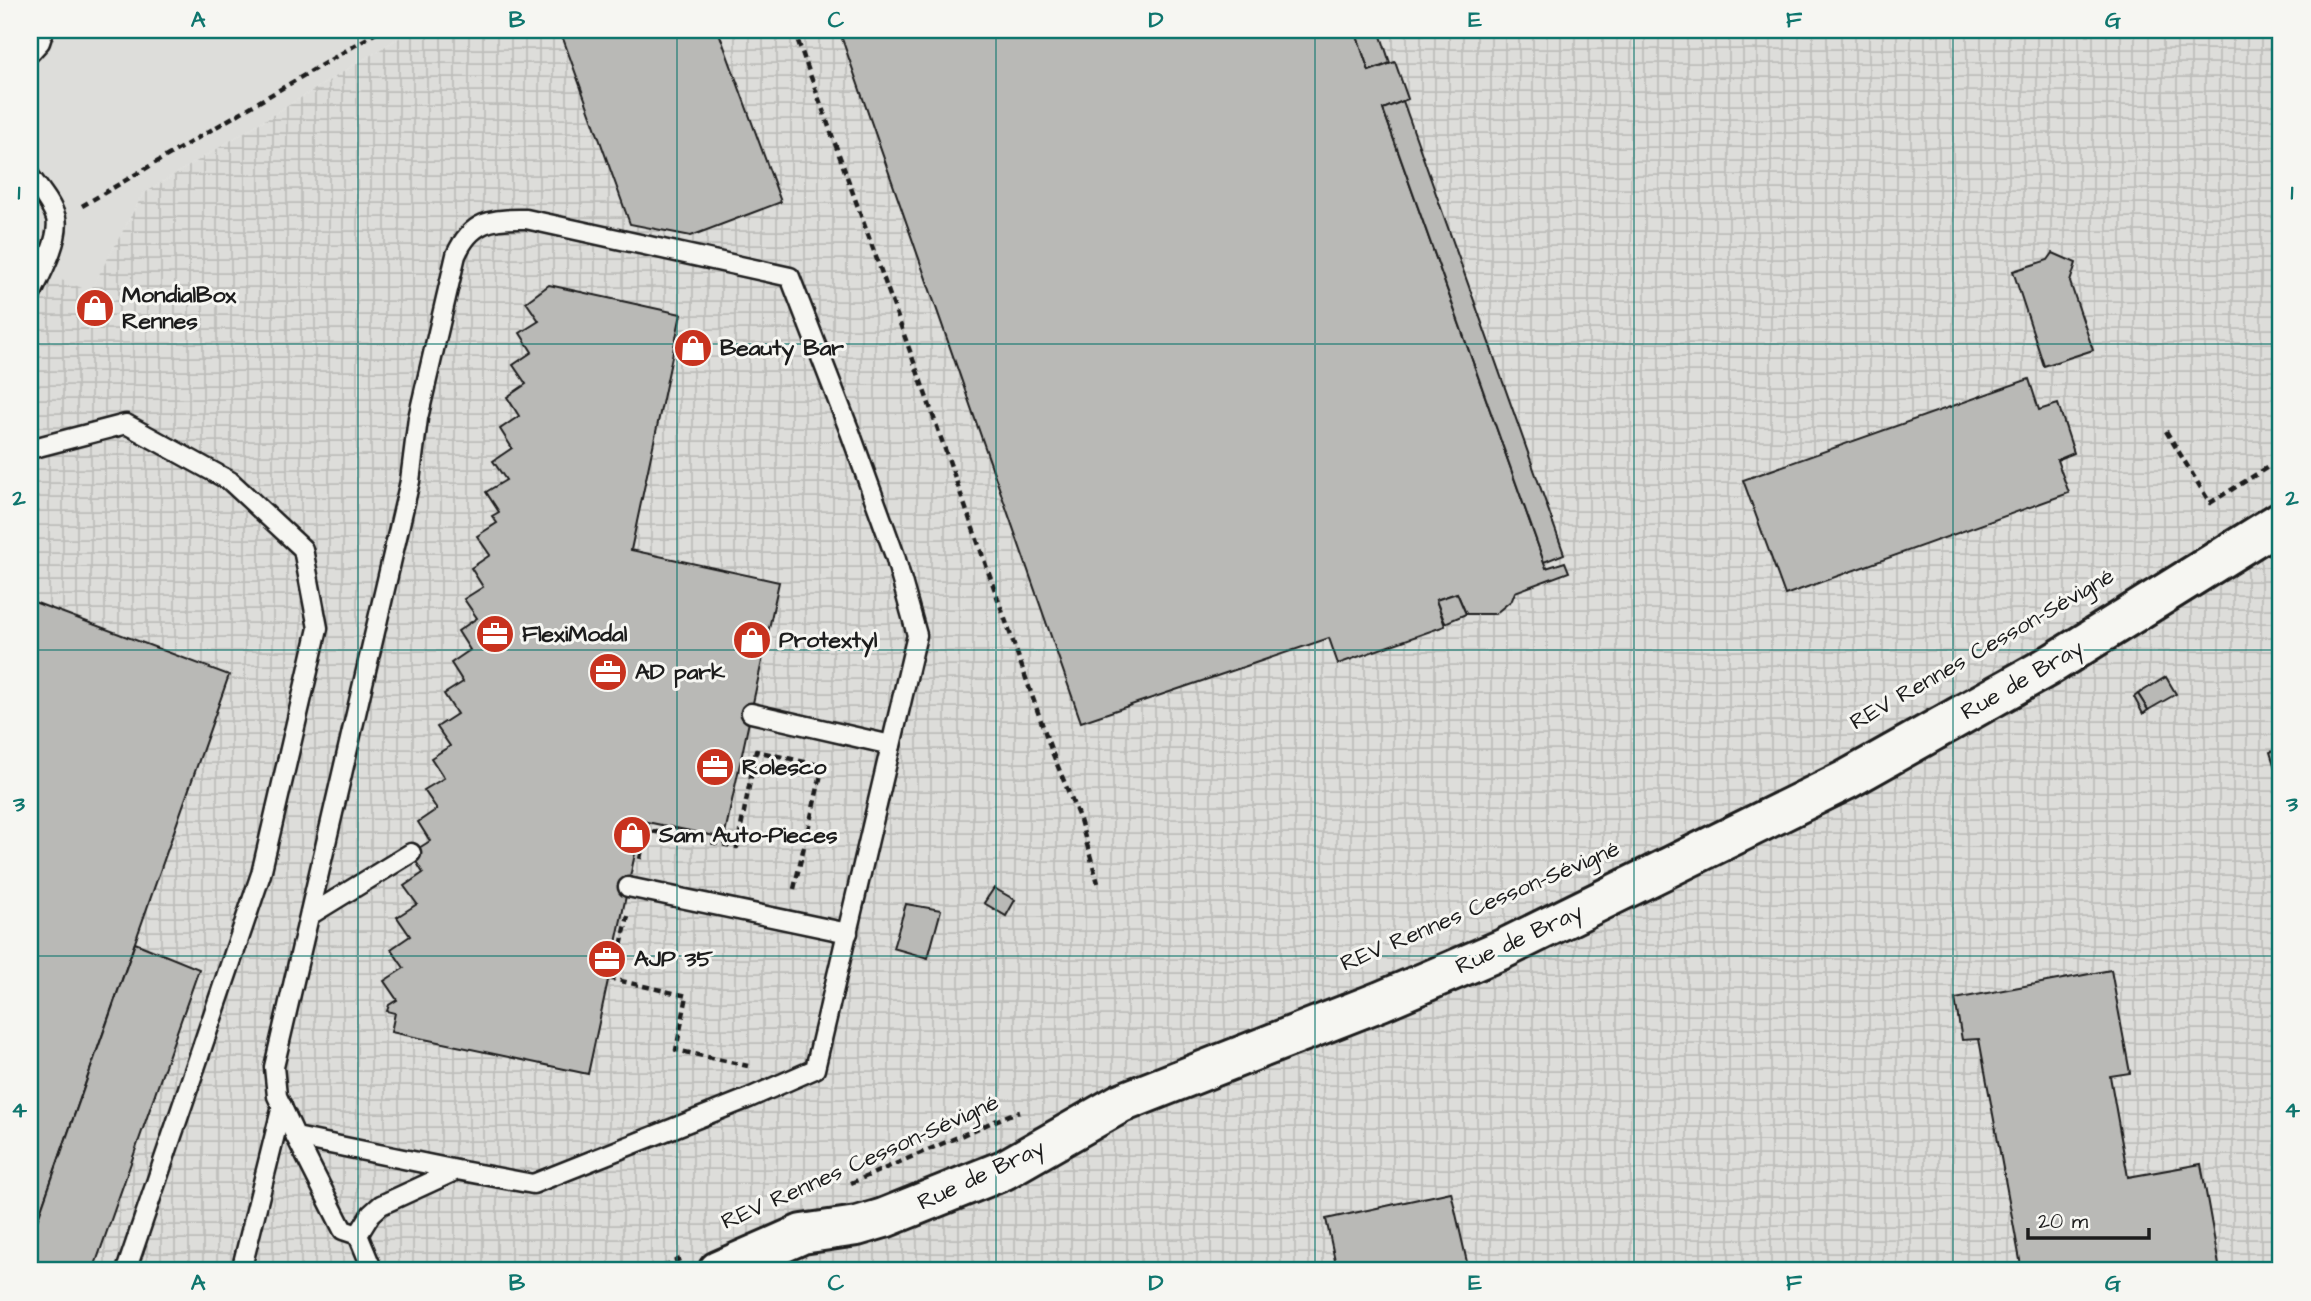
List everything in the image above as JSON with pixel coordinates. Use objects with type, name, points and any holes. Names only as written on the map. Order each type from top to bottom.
[{"type":"street","name":"Rue de Bray","points":[[704,1263],[802,1234],[857,1226],[884,1218],[992,1175],[1121,1103],[1343,1016],[1503,949],[1846,780],[2047,667],[2281,521]]},
{"type":"lane","points":[[30,53],[40,42],[44,30]]},
{"type":"lane","points":[[30,176],[49,202],[57,221],[52,246],[30,297]]},
{"type":"lane","points":[[296,1137],[533,1184],[815,1069],[917,635],[895,556],[790,277],[534,220],[509,218],[480,224],[462,242],[451,269],[418,418],[410,481],[274,1067],[274,1084],[296,1137],[343,1230],[358,1235],[373,1271]]},
{"type":"lane","points":[[30,449],[126,424],[230,481],[303,549],[318,628],[261,874],[126,1271]]},
{"type":"lane","points":[[751,713],[891,745]]},
{"type":"lane","points":[[310,915],[411,853]]},
{"type":"lane","points":[[631,887],[848,933]]},
{"type":"lane","points":[[241,1271],[282,1107]]},
{"type":"lane","points":[[358,1235],[371,1214],[381,1205],[457,1170]]},
{"type":"path","points":[[57,221],[381,30]]},
{"type":"path","points":[[794,30],[1052,752],[1080,820],[1098,883]]},
{"type":"path","points":[[2166,431],[2210,503],[2281,459]]},
{"type":"path","points":[[755,1068],[676,1050],[687,996],[611,979],[646,830],[737,847],[756,751],[823,766],[786,920]]},
{"type":"path","name":"REV Rennes Cesson-Sévigné","points":[[842,1187],[1009,1115],[1033,1110]]},
{"type":"path","points":[[652,1271],[704,1263]]},
{"type":"shaded area","points":[[30,30],[412,30],[143,194],[90,292],[30,268]]},
{"type":"shaded area","points":[[412,30],[2281,30],[2281,1271],[30,1271],[30,268],[90,291],[143,194]]},
{"type":"building","points":[[560,30],[718,30],[781,202],[691,236],[630,224]]},
{"type":"building","points":[[839,30],[1355,30],[1369,71],[1395,62],[1408,99],[1383,109],[1546,568],[1565,562],[1569,572],[1515,592],[1512,600],[1495,614],[1466,614],[1457,593],[1436,600],[1445,626],[1338,664],[1329,638],[1081,722]]},
{"type":"building","points":[[1355,30],[1379,30],[1390,63],[1369,71]]},
{"type":"building","points":[[1403,101],[1564,554],[1544,562],[1383,109]]},
{"type":"building","points":[[2053,253],[2076,263],[2070,282],[2093,350],[2044,366],[2013,271],[2048,260]]},
{"type":"building","name":"AD park","points":[[549,285],[681,314],[631,550],[779,582],[724,838],[642,821],[588,1074],[391,1032],[395,1013],[387,1011],[389,1005],[397,1000],[384,981],[404,968],[391,949],[410,936],[397,917],[417,904],[404,886],[423,873],[411,853],[430,841],[418,822],[437,809],[424,790],[444,778],[431,758],[450,746],[437,727],[457,714],[444,694],[463,682],[451,663],[470,650],[458,631],[477,618],[464,599],[483,587],[471,568],[490,555],[477,536],[497,523],[492,516],[499,512],[486,492],[506,480],[493,461],[512,448],[500,429],[519,416],[507,397],[526,384],[513,365],[532,352],[520,333],[539,321],[526,302]]},
{"type":"building","points":[[2029,379],[2039,410],[2058,404],[2074,453],[2057,460],[2069,493],[1785,595],[1743,480]]},
{"type":"building","points":[[1457,593],[1466,614],[1445,623],[1436,600]]},
{"type":"building","points":[[34,602],[229,675],[30,1241],[30,615]]},
{"type":"building","points":[[2166,677],[2176,694],[2148,710],[2138,694]]},
{"type":"building","points":[[2138,694],[2148,710],[2143,714],[2134,697]]},
{"type":"building","points":[[2281,748],[2281,787],[2270,752]]},
{"type":"building","points":[[994,888],[1015,900],[1006,916],[984,903]]},
{"type":"building","points":[[906,904],[941,910],[928,958],[893,948]]},
{"type":"building","points":[[135,943],[199,969],[93,1271],[30,1271],[30,1241]]},
{"type":"building","points":[[2111,970],[2130,1073],[2110,1076],[2128,1177],[2201,1164],[2220,1271],[2022,1271],[1979,1039],[1962,1040],[1955,999]]},
{"type":"building","points":[[1451,1192],[1469,1271],[1309,1271],[1336,1265],[1326,1219]]},
{"type":"place","name":"MondialBox Rennes","points":[[95,308]]},
{"type":"place","name":"Beauty Bar","points":[[693,348]]},
{"type":"place","name":"FlexiModal","points":[[495,634]]},
{"type":"place","name":"Protextyl","points":[[752,640]]},
{"type":"place","name":"AD park","points":[[608,672]]},
{"type":"place","name":"Rolesco","points":[[715,767]]},
{"type":"place","name":"Sam Auto-Pieces","points":[[632,835]]},
{"type":"place","name":"AJP 35","points":[[607,959]]}]
